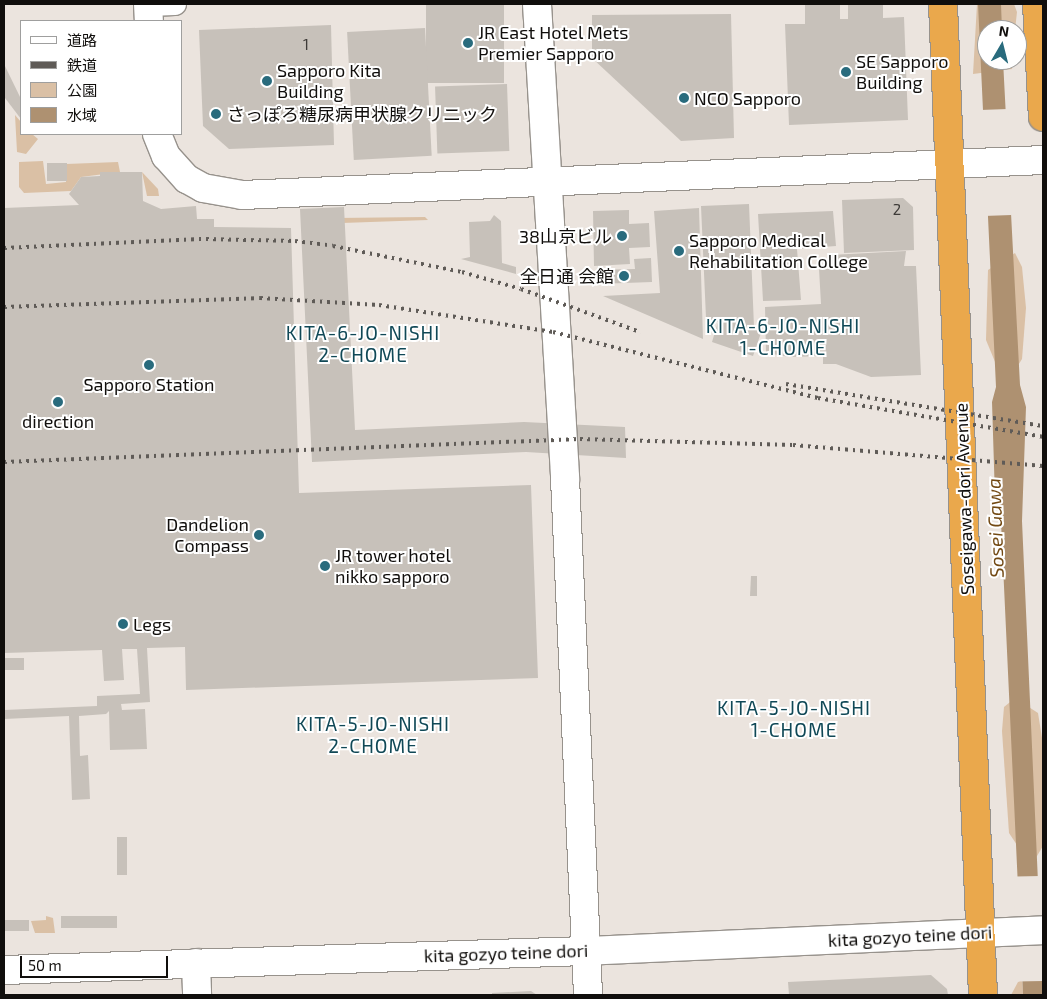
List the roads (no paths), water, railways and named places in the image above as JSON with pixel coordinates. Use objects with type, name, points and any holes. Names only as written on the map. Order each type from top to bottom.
[{"type":"highway","name":"Soseigawa-dori Avenue","points":[[943,4],[963,163],[983,995]]},
{"type":"highway","points":[[1038,4],[1043,118]]},
{"type":"street","points":[[148,10],[175,4]]},
{"type":"street","points":[[537,4],[549,182],[588,995]]},
{"type":"street","points":[[157,135],[175,169],[203,188],[219,193],[242,195],[1043,160]]},
{"type":"street","name":"kita gozyo teine dori","points":[[4,970],[586,951],[1043,930]]},
{"type":"street","points":[[196,963],[197,995]]},
{"type":"water","points":[[978,4],[1001,4],[1002,20],[979,20]]},
{"type":"water","points":[[981,70],[1004,70],[1020,385],[1026,407],[1022,521],[1043,995],[1023,995],[1001,522],[995,498],[992,402],[996,387]]},
{"type":"railway","points":[[4,248],[206,239],[295,241],[333,246],[462,272],[521,289],[640,332]]},
{"type":"railway","points":[[4,307],[260,298],[379,305],[553,332],[818,398],[1043,437]]},
{"type":"railway","points":[[786,384],[1043,426]]},
{"type":"railway","points":[[4,462],[580,439],[793,445],[1043,466]]},
{"type":"place","name":"JR East Hotel Mets Premier Sapporo","points":[[468,43]]},
{"type":"place","name":"SE Sapporo Building","points":[[846,72]]},
{"type":"place","name":"Sapporo Kita Building","points":[[267,81]]},
{"type":"place","name":"NCO Sapporo","points":[[684,98]]},
{"type":"place","name":"さっぽろ糖尿病甲状腺クリニック","points":[[216,114]]},
{"type":"place","name":"38山京ビル","points":[[622,236]]},
{"type":"place","name":"Sapporo Medical Rehabilitation College","points":[[679,251]]},
{"type":"place","name":"全日通 会館","points":[[624,276]]},
{"type":"place","name":"Sapporo Station","points":[[149,365]]},
{"type":"place","name":"direction","points":[[58,402]]},
{"type":"place","name":"Dandelion Compass","points":[[259,535]]},
{"type":"place","name":"JR tower hotel nikko sapporo","points":[[325,566]]},
{"type":"place","name":"Legs","points":[[123,624]]},
{"type":"district","name":"KITA-6-JO-NISHI 1-CHOME","points":[[783,337]]},
{"type":"district","name":"KITA-6-JO-NISHI 2-CHOME","points":[[363,344]]},
{"type":"district","name":"KITA-5-JO-NISHI 1-CHOME","points":[[794,719]]},
{"type":"district","name":"KITA-5-JO-NISHI 2-CHOME","points":[[373,735]]},
{"type":"water label","name":"Sosei Gawa","points":[[995,528]]}]
